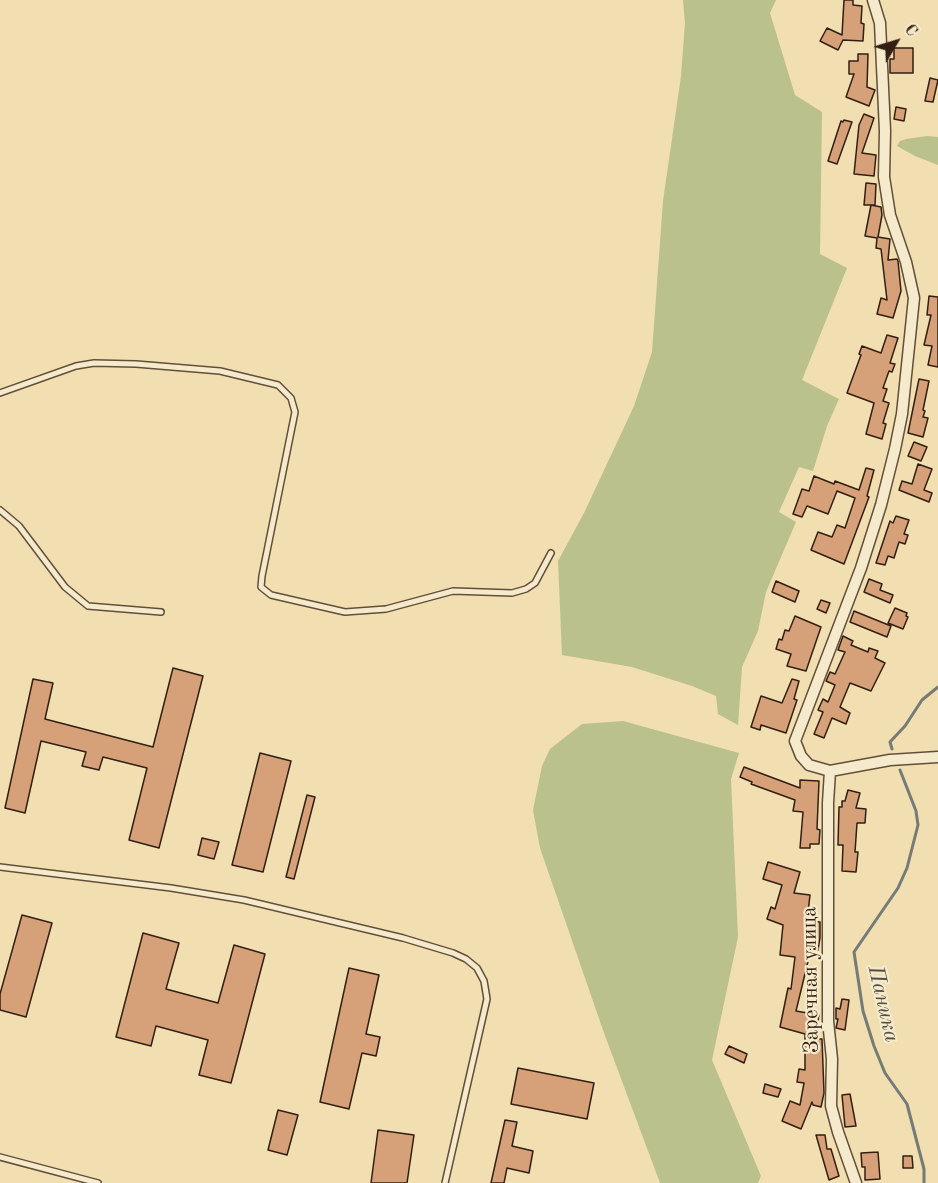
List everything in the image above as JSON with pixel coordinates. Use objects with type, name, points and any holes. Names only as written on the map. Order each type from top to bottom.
[{"type":"street","points":[[873,0],[880,23],[885,130],[884,177],[890,215],[906,262],[914,298],[902,414],[881,506],[861,568],[795,741],[801,756],[809,765],[830,771],[890,760],[938,757]]},
{"type":"street","name":"Заречная улица","points":[[830,771],[828,1021],[832,1059],[831,1106],[856,1183]]},
{"type":"lane","points":[[0,393],[75,366],[94,363],[220,371],[278,385],[291,398],[295,412],[262,576],[261,586],[271,595],[345,612],[386,609],[453,591],[512,593],[526,589],[535,583],[551,553]]},
{"type":"lane","points":[[0,510],[18,526],[64,587],[88,606],[160,612]]},
{"type":"lane","points":[[0,867],[171,888],[244,900],[403,938],[466,959],[477,968],[484,981],[487,999],[445,1183]]},
{"type":"lane","points":[[0,1157],[98,1183]]},
{"type":"green space","points":[[683,0],[776,0],[770,13],[795,95],[822,112],[820,254],[847,268],[802,380],[839,399],[827,426],[813,471],[799,467],[779,512],[796,522],[766,592],[758,631],[742,667],[738,725],[718,714],[716,696],[692,686],[632,667],[562,655],[558,561],[584,513],[634,406],[652,352],[663,201],[681,76],[685,23]]},
{"type":"green space","points":[[938,137],[938,165],[897,146],[900,141],[906,139]]},
{"type":"green space","points":[[623,721],[739,753],[731,779],[738,937],[712,1060],[761,1176],[758,1183],[660,1183],[604,1033],[540,848],[533,810],[542,766],[550,749],[582,724]]},
{"type":"building","points":[[844,0],[853,0],[853,5],[862,6],[863,41],[843,40],[838,50],[820,41],[827,28],[842,35]]},
{"type":"building","points":[[894,48],[913,48],[913,73],[890,73],[890,59],[894,59]]},
{"type":"building","points":[[858,54],[868,54],[867,87],[875,90],[869,106],[846,97],[854,74],[849,74],[849,61],[858,61]]},
{"type":"building","points":[[930,78],[938,80],[933,102],[925,101]]},
{"type":"building","points":[[896,107],[906,109],[904,121],[894,119]]},
{"type":"building","points":[[864,114],[874,118],[862,153],[876,155],[874,176],[854,174],[859,125]]},
{"type":"building","points":[[841,121],[852,122],[837,164],[828,161]]},
{"type":"building","points":[[866,183],[876,184],[875,205],[864,205]]},
{"type":"building","points":[[871,205],[881,207],[878,237],[890,239],[888,260],[897,259],[898,261],[901,291],[893,318],[877,314],[881,298],[887,300],[881,249],[876,248],[877,238],[865,236]]},
{"type":"building","points":[[929,296],[938,297],[938,367],[928,365],[932,346],[924,345],[931,315],[927,315]]},
{"type":"building","points":[[887,335],[898,338],[890,363],[895,364],[892,372],[889,371],[883,388],[887,389],[883,401],[889,403],[883,423],[886,424],[882,439],[866,434],[874,403],[847,393],[862,346],[881,353]]},
{"type":"building","points":[[919,379],[929,381],[923,410],[925,411],[923,417],[928,418],[923,437],[908,433]]},
{"type":"building","points":[[914,442],[927,447],[921,461],[908,456]]},
{"type":"building","points":[[918,464],[932,469],[924,490],[932,493],[929,502],[899,490],[902,481],[912,484]]},
{"type":"building","points":[[866,468],[874,470],[867,496],[869,497],[844,564],[811,550],[818,532],[832,537],[837,525],[845,528],[855,498],[837,491],[828,514],[807,506],[802,517],[793,514],[802,489],[809,491],[814,476],[859,490]]},
{"type":"building","points":[[896,516],[909,520],[904,534],[908,535],[905,544],[899,542],[894,558],[888,556],[885,565],[876,563],[890,521],[893,523]]},
{"type":"building","points":[[869,579],[882,584],[880,590],[893,595],[890,603],[864,592]]},
{"type":"building","points":[[776,581],[799,591],[795,602],[772,592]]},
{"type":"building","points":[[821,600],[830,603],[826,613],[817,609]]},
{"type":"building","points":[[895,608],[907,613],[908,617],[903,629],[888,623]]},
{"type":"building","points":[[854,611],[891,626],[887,637],[850,622]]},
{"type":"building","points":[[795,616],[821,627],[806,671],[787,666],[791,654],[776,649],[779,639],[782,640],[785,630],[789,631]]},
{"type":"building","points":[[843,636],[853,641],[851,645],[868,652],[869,648],[878,651],[875,658],[885,663],[871,691],[850,683],[840,707],[850,713],[846,724],[832,718],[824,738],[814,734],[823,712],[818,710],[823,699],[828,702],[835,685],[826,681],[830,672],[835,674],[845,652],[838,650]]},
{"type":"building","points":[[173,668],[203,676],[159,848],[129,840],[147,768],[103,757],[99,770],[82,766],[86,752],[41,741],[25,813],[5,808],[33,679],[53,683],[45,719],[153,747]]},
{"type":"building","points":[[792,679],[799,681],[794,699],[797,700],[786,733],[761,725],[760,730],[751,727],[761,696],[782,703]]},
{"type":"building","points":[[260,753],[291,761],[263,872],[232,865]]},
{"type":"building","points":[[744,767],[800,788],[800,780],[819,781],[817,829],[820,830],[819,844],[810,844],[810,848],[800,848],[803,812],[793,811],[795,800],[751,784],[752,782],[740,777]]},
{"type":"building","points":[[848,790],[860,793],[856,808],[866,809],[865,823],[857,823],[856,872],[842,871],[843,845],[838,845],[839,807],[842,807],[842,801],[845,801]]},
{"type":"building","points":[[307,795],[315,797],[294,879],[286,877]]},
{"type":"building","points":[[202,838],[219,842],[214,859],[198,855]]},
{"type":"building","points":[[768,862],[800,872],[794,893],[810,895],[807,921],[820,922],[818,950],[811,949],[796,1011],[819,1015],[815,1039],[822,1039],[824,1093],[821,1107],[813,1105],[812,1102],[801,1129],[782,1121],[790,1101],[800,1105],[804,1083],[797,1082],[799,1069],[805,1070],[805,1034],[780,1027],[788,988],[791,989],[795,957],[780,955],[783,925],[767,919],[771,907],[775,909],[782,885],[763,879]]},
{"type":"building","points":[[22,915],[52,923],[26,1017],[0,1010],[0,994]]},
{"type":"building","points":[[143,933],[179,943],[166,989],[218,1003],[234,945],[265,954],[231,1083],[199,1075],[208,1040],[156,1026],[151,1046],[116,1037]]},
{"type":"building","points":[[349,968],[379,975],[366,1034],[380,1037],[376,1056],[362,1053],[349,1109],[320,1102]]},
{"type":"building","points":[[842,999],[849,1000],[845,1030],[836,1028],[838,1019],[836,1019],[836,1008],[840,1009]]},
{"type":"building","points":[[729,1046],[747,1054],[744,1063],[725,1054]]},
{"type":"building","points":[[518,1068],[594,1083],[587,1119],[511,1104]]},
{"type":"building","points":[[765,1084],[781,1089],[778,1097],[763,1093]]},
{"type":"building","points":[[850,1094],[856,1126],[845,1127],[842,1095]]},
{"type":"building","points":[[278,1110],[298,1115],[287,1155],[268,1150]]},
{"type":"building","points":[[505,1120],[517,1122],[512,1146],[533,1151],[529,1173],[507,1168],[504,1183],[491,1183]]},
{"type":"building","points":[[378,1130],[414,1135],[407,1183],[371,1183]]},
{"type":"building","points":[[816,1135],[825,1135],[827,1149],[831,1149],[839,1176],[829,1180]]},
{"type":"building","points":[[878,1152],[880,1179],[865,1180],[865,1167],[862,1167],[861,1153]]},
{"type":"building","points":[[903,1156],[912,1156],[913,1168],[903,1168]]},
{"type":"waterway","name":"Паника","points":[[892,749],[890,742],[905,726],[922,700],[938,687]]},
{"type":"waterway","name":"Паника","points":[[900,770],[916,811],[918,825],[907,868],[898,888],[854,952],[863,1011],[885,1073],[907,1104],[924,1169],[924,1183]]}]
